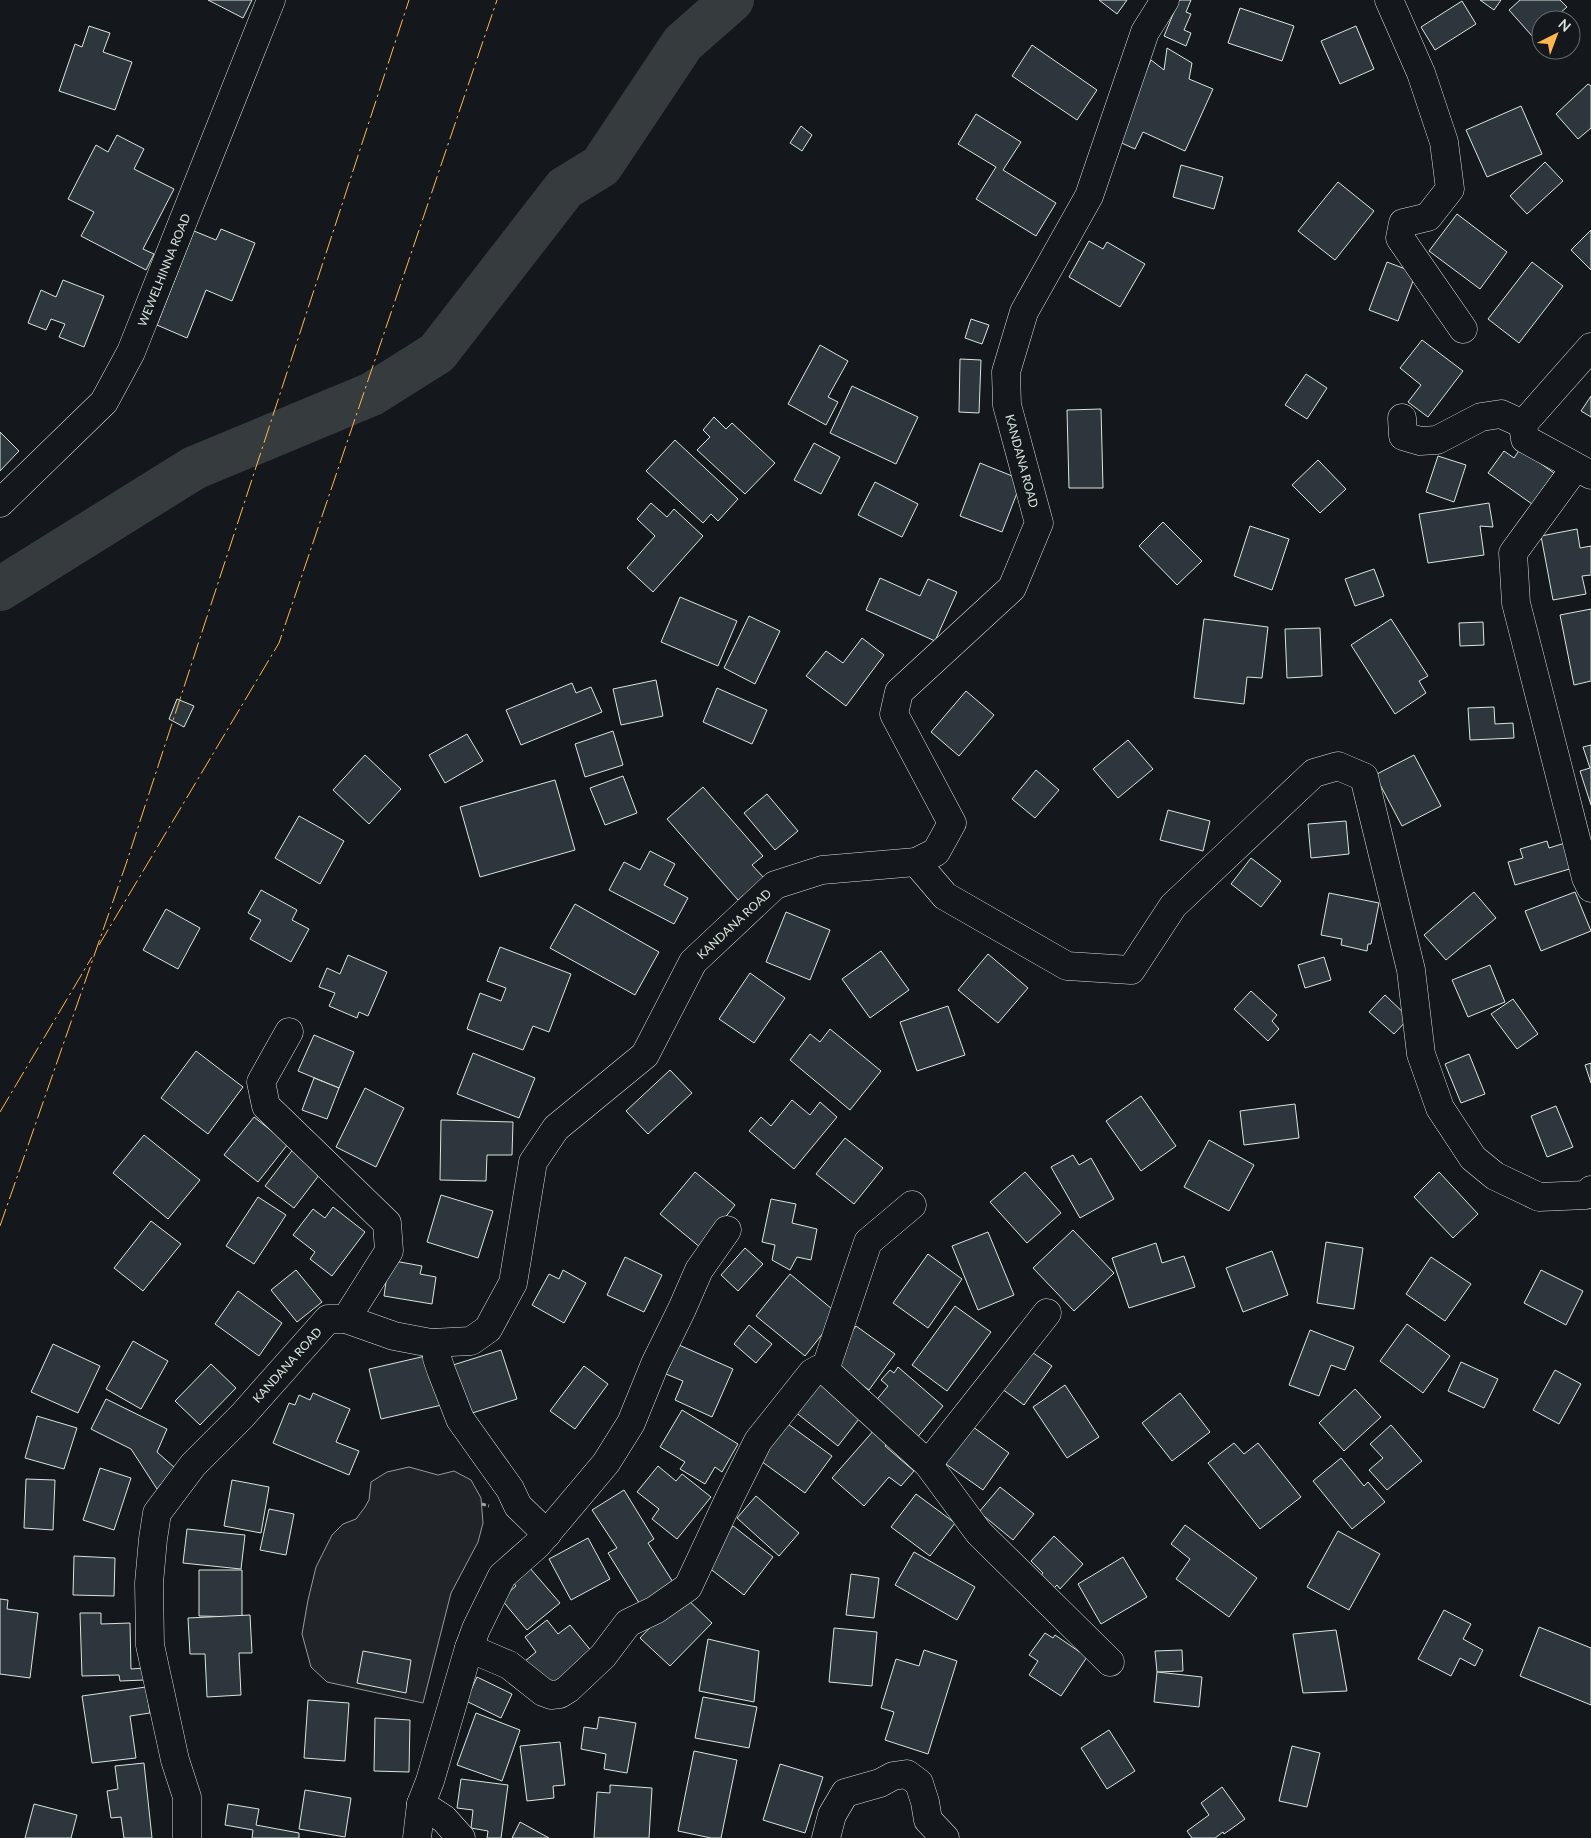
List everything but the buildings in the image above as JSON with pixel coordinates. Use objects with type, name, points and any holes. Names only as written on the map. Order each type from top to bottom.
[{"type":"street","name":"WEWELHINNA ROAD","points":[[0,503],[104,402],[131,352],[271,0]]},
{"type":"street","name":"KANDANA ROAD","points":[[188,1838],[187,1797],[176,1760],[150,1645],[149,1582],[152,1539],[157,1513],[193,1465],[242,1416],[328,1319],[346,1319],[394,1336],[437,1343],[471,1341],[488,1329],[513,1283],[533,1162],[556,1128],[645,1055],[693,962],[775,885],[822,870],[916,862],[936,852],[952,824],[894,714],[899,692],[1012,588],[1039,523],[1007,405],[1006,372],[1024,312],[1089,196],[1145,32],[1165,0]]},
{"type":"street","points":[[1389,0],[1421,72],[1444,142],[1450,189],[1428,217],[1403,223],[1400,238],[1462,330]]},
{"type":"street","points":[[1591,347],[1523,424],[1525,439],[1583,471],[1513,553],[1516,603],[1586,878],[1591,888]]},
{"type":"street","points":[[1402,418],[1403,436],[1420,441],[1438,440],[1481,417],[1501,414],[1523,424]]},
{"type":"street","points":[[916,862],[945,896],[1067,966],[1131,970],[1173,906],[1314,774],[1338,766],[1364,777],[1411,970],[1421,1054],[1440,1108],[1472,1158],[1496,1176],[1538,1197],[1586,1195],[1591,1190]]},
{"type":"street","points":[[289,1032],[261,1082],[266,1106],[387,1223],[389,1251],[346,1319]]},
{"type":"street","points":[[824,1370],[868,1242],[912,1205]]},
{"type":"street","points":[[417,1838],[422,1804],[469,1648],[476,1629],[502,1576],[537,1545],[606,1463],[631,1423],[655,1364],[699,1270],[727,1230]]},
{"type":"street","points":[[928,1464],[1047,1313]]},
{"type":"street","points":[[437,1343],[437,1358],[460,1418],[510,1489],[518,1506],[547,1534]]},
{"type":"street","points":[[469,1648],[509,1665],[543,1692],[551,1695],[560,1694],[568,1690],[603,1656],[628,1623],[655,1610],[688,1587],[758,1441],[812,1373],[819,1368],[824,1370],[928,1464],[979,1533],[1110,1662]]},
{"type":"street","points":[[826,1838],[832,1815],[844,1793],[880,1783],[893,1776],[907,1774],[919,1782],[926,1802],[928,1820],[945,1838]]},
{"type":"street","points":[[422,1804],[444,1819],[461,1838]]},
{"type":"shaded area","points":[[409,1467],[438,1475],[454,1471],[471,1480],[481,1498],[483,1523],[478,1542],[451,1593],[423,1703],[327,1682],[311,1667],[302,1634],[316,1567],[332,1535],[343,1524],[356,1519],[365,1507],[369,1500],[371,1482],[387,1472]]},
{"type":"waterway","points":[[0,589],[194,468],[372,394],[437,353],[565,188],[601,166],[683,43],[732,0]]},
{"type":"power","points":[[0,1226],[126,864],[409,0]]},
{"type":"power","points":[[99,945],[279,643],[497,0]]},
{"type":"power","points":[[0,1112],[92,957]]}]
